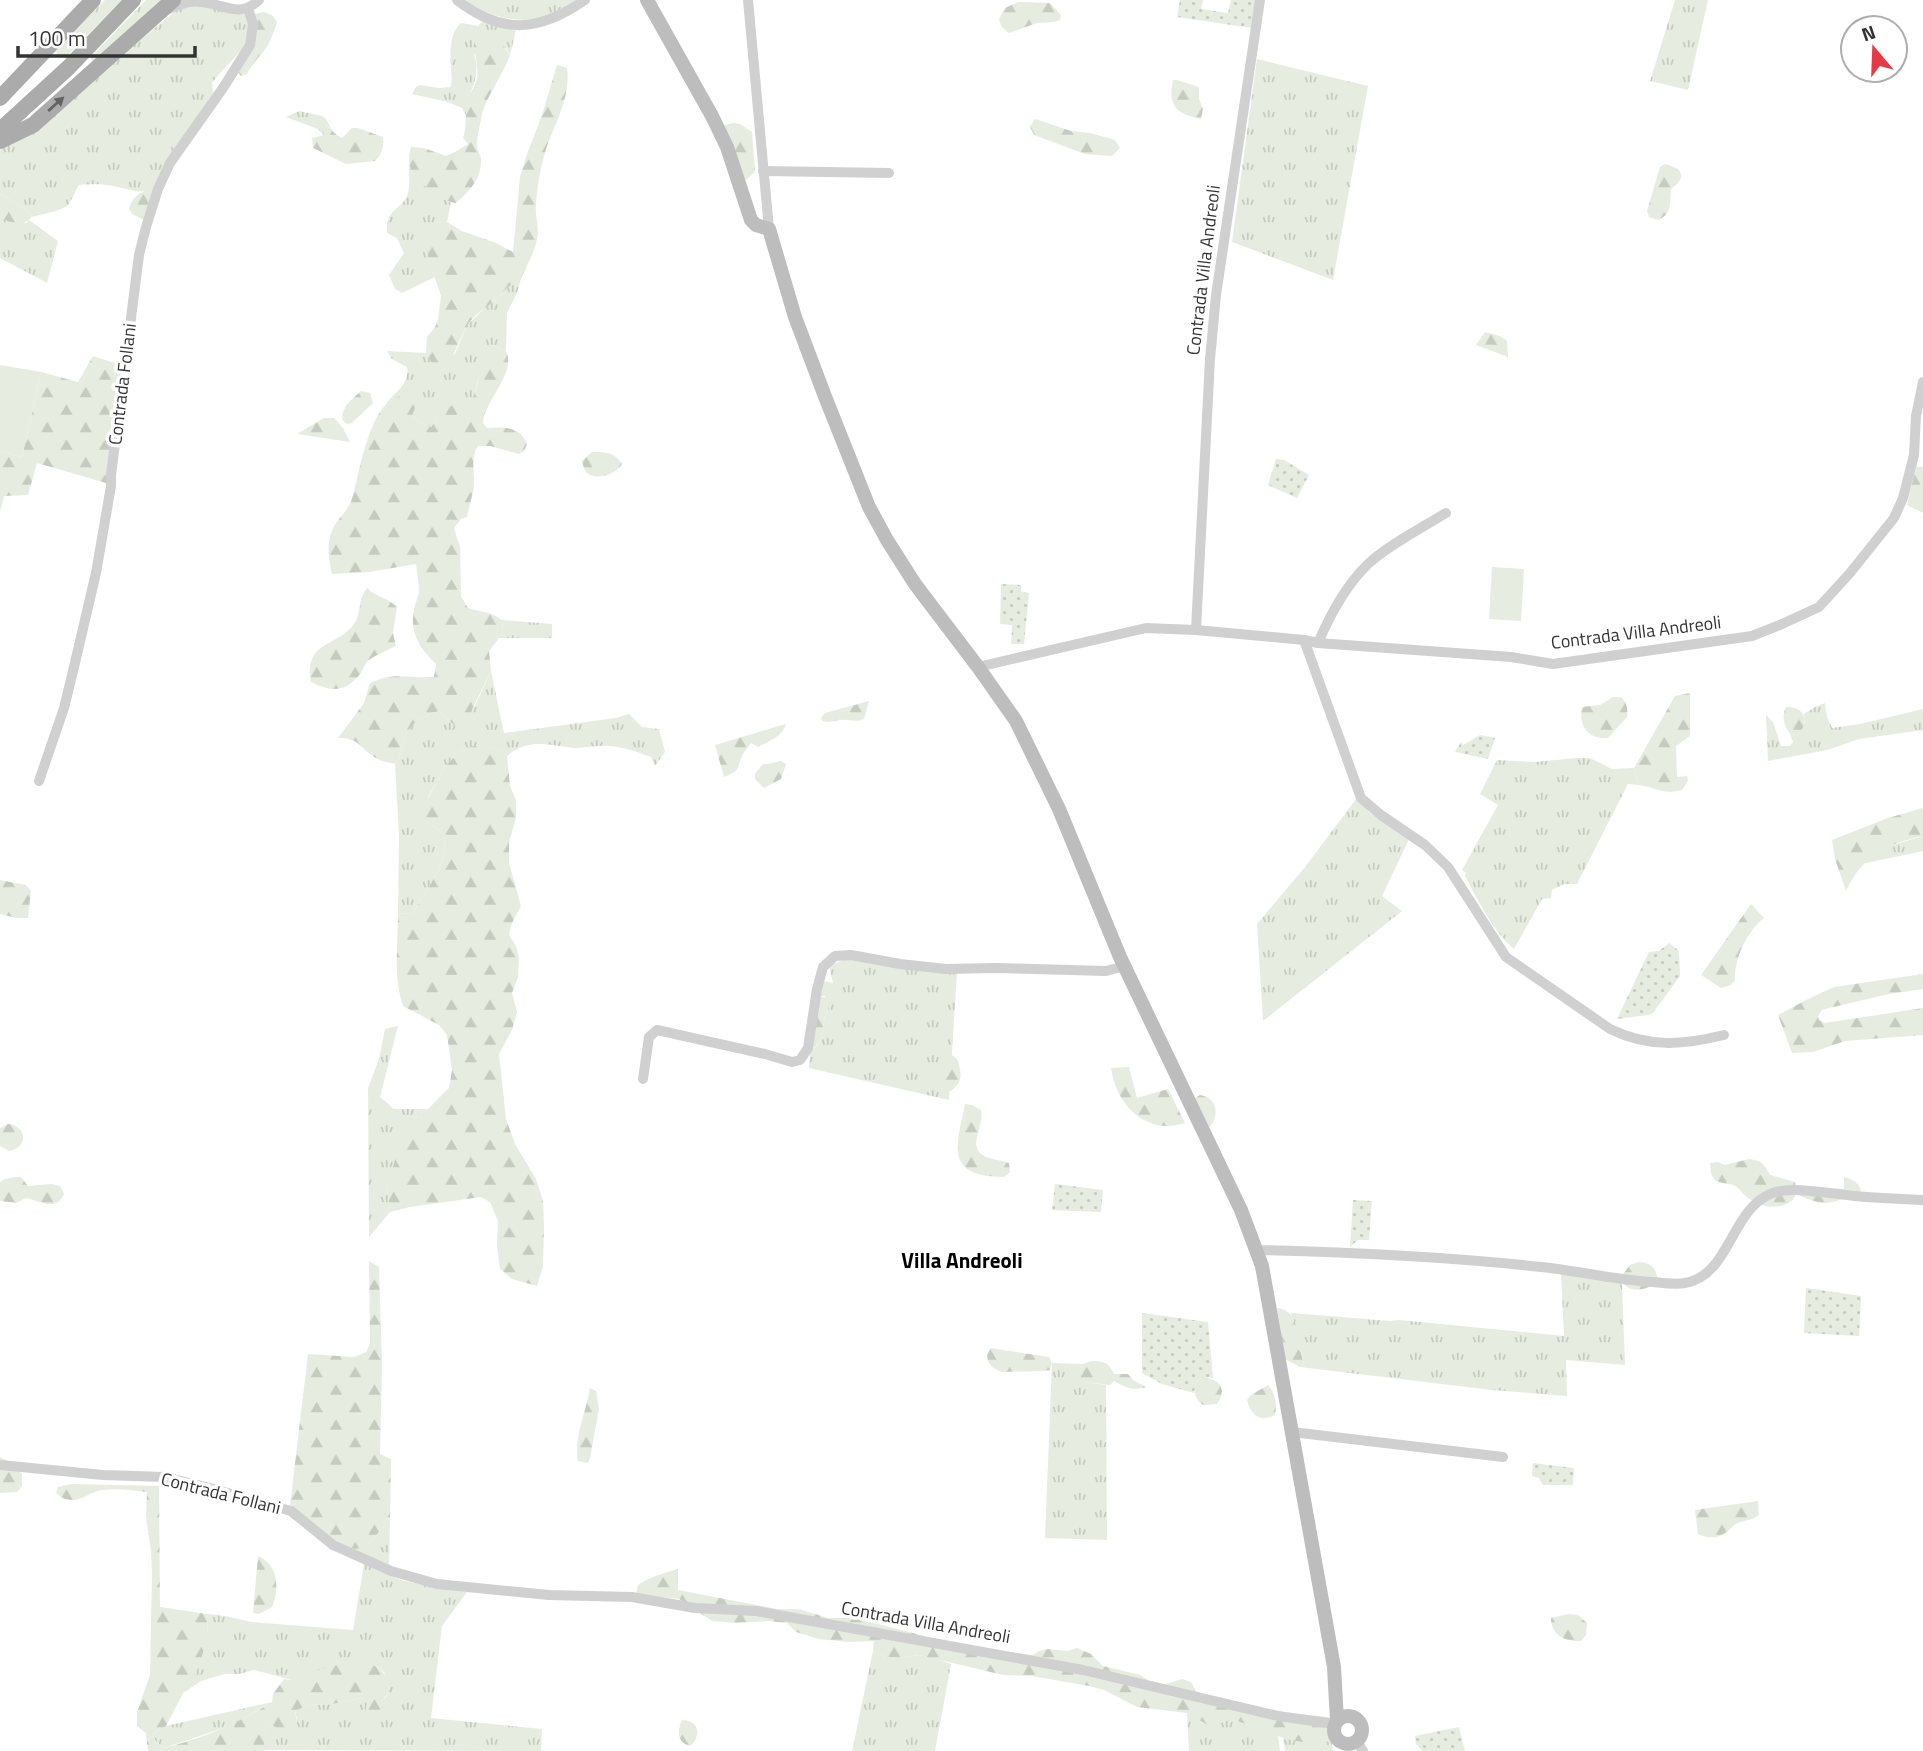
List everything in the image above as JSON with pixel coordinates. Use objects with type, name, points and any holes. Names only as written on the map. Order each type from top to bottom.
[{"type":"main road","points":[[0,98],[93,0]]},
{"type":"main road","points":[[0,130],[68,68],[132,0]]},
{"type":"main road","points":[[0,141],[33,125],[173,0]]},
{"type":"main road","points":[[647,0],[727,147],[751,220],[756,225],[769,229],[795,317],[869,507],[915,584],[1016,720],[1059,809],[1125,966],[1241,1210],[1262,1266],[1334,1667],[1341,1720],[1335,1737],[1342,1747],[1349,1744],[1360,1746],[1363,1727],[1360,1721],[1341,1720]]},
{"type":"street","points":[[158,13],[193,2],[227,4],[242,11],[259,0]]},
{"type":"street","points":[[457,0],[476,14],[503,24],[530,26],[555,18],[585,0]]},
{"type":"street","points":[[748,0],[769,229]]},
{"type":"street","name":"Contrada Villa Andreoli","points":[[1196,630],[1210,359],[1216,295],[1260,0]]},
{"type":"street","name":"Contrada Follani","points":[[39,781],[64,708],[96,572],[111,486],[134,294],[145,227],[170,163],[250,45],[253,24],[248,8]]},
{"type":"street","points":[[763,172],[889,173]]},
{"type":"street","name":"Contrada Villa Andreoli","points":[[978,667],[1146,628],[1511,657],[1553,664],[1752,636],[1819,607],[1894,518],[1903,498],[1914,455],[1916,416],[1923,382]]},
{"type":"street","points":[[1318,643],[1346,592],[1368,564],[1446,513]]},
{"type":"street","points":[[1304,640],[1361,797],[1381,815],[1425,845],[1448,867],[1506,957],[1610,1029],[1628,1038],[1654,1043],[1680,1043],[1724,1035]]},
{"type":"street","points":[[643,1079],[649,1037],[657,1030],[792,1062],[800,1060],[808,1048],[823,967],[835,956],[851,955],[946,969],[1106,971],[1125,966]]},
{"type":"street","points":[[1255,1250],[1366,1252],[1544,1267],[1632,1281],[1682,1284],[1699,1280],[1710,1271],[1753,1205],[1771,1193],[1796,1190],[1923,1200]]},
{"type":"street","points":[[1292,1432],[1503,1457]]},
{"type":"street","name":"Contrada Follani","points":[[0,1465],[103,1475],[165,1477],[214,1489],[291,1511],[333,1545],[391,1571],[437,1584],[507,1591]]},
{"type":"street","name":"Contrada Villa Andreoli","points":[[507,1591],[632,1597],[695,1608],[756,1611],[1083,1670],[1278,1716],[1341,1720]]},
{"type":"green space","points":[[105,0],[122,0],[65,58],[57,56],[56,48]]},
{"type":"green space","points":[[146,0],[162,0],[95,63],[90,58]]},
{"type":"green space","points":[[466,0],[577,0],[551,15],[527,20],[494,15]]},
{"type":"green space","points":[[1180,0],[1203,0],[1201,9],[1228,13],[1231,0],[1256,0],[1252,28],[1177,17]]},
{"type":"green space","points":[[1675,0],[1708,0],[1688,90],[1650,81]]},
{"type":"green space","points":[[1018,2],[1050,3],[1061,15],[1060,20],[1037,23],[1009,33],[1001,26],[999,19],[1005,8]]},
{"type":"green space","points":[[195,4],[247,14],[248,36],[239,53],[212,83],[213,93],[152,193],[114,186],[79,185],[67,206],[32,217],[29,212],[0,193],[0,147],[178,9]]},
{"type":"green space","points":[[264,12],[272,15],[277,22],[274,31],[266,49],[247,74],[241,76],[237,71],[255,24],[255,14]]},
{"type":"green space","points":[[483,21],[516,30],[510,55],[506,48],[474,54],[476,72],[468,101],[467,118],[462,108],[412,94],[420,85],[450,87],[454,32],[461,23],[478,26]]},
{"type":"green space","points":[[483,32],[500,41],[510,55],[482,114],[477,144],[481,160],[479,174],[469,190],[456,203],[438,196],[418,180],[410,167],[410,153],[411,147],[424,148],[446,156],[468,144],[463,138],[466,105],[477,80],[474,41]]},
{"type":"green space","points":[[1257,59],[1368,86],[1333,280],[1232,242]]},
{"type":"green space","points":[[557,65],[567,68],[567,88],[541,168],[537,190],[536,245],[521,279],[510,285],[470,322],[447,366],[432,364],[426,353],[427,337],[438,320],[441,296],[429,260],[427,237],[432,223],[447,222],[513,252],[520,177]]},
{"type":"green space","points":[[1173,80],[1199,87],[1199,99],[1203,109],[1201,119],[1176,107],[1171,96]]},
{"type":"green space","points":[[299,111],[322,116],[332,130],[326,124],[323,127],[324,136],[318,129],[286,117]]},
{"type":"green space","points":[[1035,119],[1071,131],[1115,140],[1120,148],[1112,156],[1085,154],[1034,135],[1030,127]]},
{"type":"green space","points":[[322,122],[342,138],[352,128],[383,137],[379,156],[375,161],[346,164],[313,148],[312,138],[324,135]]},
{"type":"green space","points":[[733,123],[752,132],[755,172],[745,181],[721,126]]},
{"type":"green space","points":[[409,163],[412,173],[451,203],[447,222],[432,223],[429,260],[435,277],[402,293],[395,289],[389,275],[404,253],[397,238],[387,233],[387,225],[391,214],[406,199]]},
{"type":"green space","points":[[1665,164],[1676,168],[1681,177],[1671,189],[1668,212],[1657,220],[1649,217],[1647,211],[1660,167]]},
{"type":"green space","points":[[147,191],[152,193],[144,220],[132,214],[129,208],[135,197]]},
{"type":"green space","points":[[0,193],[29,212],[32,217],[24,223],[16,224],[0,217]]},
{"type":"green space","points":[[0,217],[11,223],[26,223],[29,220],[58,241],[47,283],[0,258]]},
{"type":"green space","points":[[521,279],[507,313],[506,351],[492,345],[487,350],[474,397],[465,405],[454,406],[431,427],[412,415],[412,397],[402,397],[386,404],[404,383],[407,373],[407,367],[392,359],[387,351],[426,353],[432,364],[455,354],[467,325],[513,282]]},
{"type":"green space","points":[[1485,332],[1507,341],[1508,357],[1476,345]]},
{"type":"green space","points":[[492,345],[506,351],[508,360],[504,378],[483,423],[487,428],[516,431],[527,444],[519,454],[490,446],[478,446],[474,456],[474,487],[467,517],[461,519],[454,528],[460,547],[461,596],[468,608],[489,613],[502,620],[503,633],[489,651],[491,671],[464,726],[455,726],[439,711],[428,715],[414,724],[407,733],[395,764],[386,762],[375,758],[354,741],[338,738],[364,703],[370,683],[395,676],[434,677],[436,664],[417,640],[413,625],[419,592],[416,564],[369,572],[332,574],[330,536],[352,499],[370,434],[386,404],[398,397],[412,397],[417,404],[412,415],[431,427],[438,418],[442,405],[469,402],[477,386],[485,354]]},
{"type":"green space","points":[[93,356],[121,365],[106,483],[37,463],[28,495],[4,496],[0,512],[0,451],[22,457],[41,372],[78,382]]},
{"type":"green space","points":[[0,365],[41,372],[22,457],[0,451]]},
{"type":"green space","points":[[361,391],[370,393],[373,403],[352,423],[347,424],[342,420],[344,411]]},
{"type":"green space","points":[[324,418],[334,418],[350,442],[297,434]]},
{"type":"green space","points":[[592,452],[613,455],[622,464],[606,476],[590,475],[585,471],[582,461]]},
{"type":"green space","points":[[1276,459],[1284,460],[1309,475],[1297,498],[1268,485]]},
{"type":"green space","points":[[1916,467],[1923,467],[1923,513],[1907,505]]},
{"type":"green space","points":[[1492,567],[1524,569],[1521,621],[1489,619]]},
{"type":"green space","points":[[1001,584],[1021,585],[1021,592],[1029,593],[1024,644],[1011,644],[1012,625],[1000,624]]},
{"type":"green space","points":[[367,588],[397,607],[393,633],[396,646],[369,660],[355,680],[344,687],[325,688],[311,682],[310,668],[317,651],[340,637],[354,624]]},
{"type":"green space","points":[[502,620],[552,624],[552,638],[499,638],[503,633]]},
{"type":"green space","points":[[491,671],[504,733],[629,714],[642,727],[659,729],[665,752],[655,766],[651,757],[609,746],[575,748],[532,745],[524,746],[507,756],[491,746],[464,748],[445,766],[428,797],[423,819],[445,834],[440,867],[413,914],[398,913],[399,835],[395,764],[404,738],[418,721],[439,711],[455,726],[475,706]]},
{"type":"green space","points":[[1690,693],[1690,736],[1676,746],[1677,777],[1687,776],[1688,781],[1682,790],[1675,791],[1639,785],[1634,768],[1675,696]]},
{"type":"green space","points":[[1613,697],[1623,699],[1627,706],[1627,717],[1608,738],[1595,737],[1583,725],[1582,707],[1600,705]]},
{"type":"green space","points":[[869,701],[864,719],[828,722],[821,718],[825,713]]},
{"type":"green space","points":[[1825,703],[1832,728],[1923,709],[1923,730],[1859,739],[1827,750],[1768,761],[1766,715],[1773,722],[1781,746],[1790,746],[1793,742],[1790,734],[1797,735],[1805,723],[1804,714]]},
{"type":"green space","points":[[1786,707],[1798,709],[1804,716],[1804,725],[1797,735],[1790,734],[1785,724],[1783,718]]},
{"type":"green space","points":[[786,724],[771,741],[758,747],[751,743],[737,770],[724,777],[715,745]]},
{"type":"green space","points":[[1480,735],[1495,738],[1488,759],[1455,752],[1461,742],[1463,745]]},
{"type":"green space","points":[[491,746],[507,756],[510,786],[516,800],[516,818],[509,842],[509,863],[521,906],[509,935],[516,946],[519,959],[518,977],[512,993],[517,1012],[512,1030],[499,1054],[506,1119],[515,1144],[536,1179],[543,1201],[543,1267],[537,1286],[512,1279],[500,1269],[498,1221],[490,1202],[481,1197],[390,1212],[387,1187],[403,1133],[414,1117],[428,1109],[449,1088],[452,1070],[447,1035],[439,1025],[403,1006],[397,971],[398,913],[413,914],[443,857],[445,834],[423,819],[423,807],[445,766],[464,748]]},
{"type":"green space","points":[[1590,758],[1612,769],[1634,768],[1639,785],[1628,784],[1577,884],[1564,884],[1552,890],[1551,898],[1542,899],[1514,949],[1481,906],[1465,876],[1466,873],[1462,870],[1498,805],[1480,794],[1497,760],[1535,762]]},
{"type":"green space","points":[[781,761],[786,764],[781,779],[764,788],[755,779],[755,774],[762,765]]},
{"type":"green space","points":[[1359,795],[1369,812],[1409,839],[1382,896],[1402,911],[1263,1021],[1257,924],[1305,867]]},
{"type":"green space","points":[[1923,808],[1923,836],[1887,847],[1877,853],[1860,868],[1846,891],[1835,859],[1832,840],[1888,818]]},
{"type":"green space","points":[[1923,836],[1923,851],[1862,864],[1883,848]]},
{"type":"green space","points":[[0,880],[26,885],[31,891],[28,918],[0,914]]},
{"type":"green space","points":[[1751,904],[1764,918],[1752,930],[1743,946],[1735,980],[1731,985],[1721,988],[1701,975]]},
{"type":"green space","points":[[1669,943],[1679,951],[1680,976],[1653,1013],[1617,1019],[1649,952],[1659,951]]},
{"type":"green space","points":[[845,959],[957,973],[949,1100],[809,1068],[810,1051],[814,1050],[822,1038],[828,1009],[825,996],[818,996],[823,981],[833,983],[829,966]]},
{"type":"green space","points":[[1923,974],[1923,989],[1829,1008],[1822,1010],[1818,1016],[1819,1020],[1825,1023],[1923,1008],[1923,1035],[1845,1041],[1813,1052],[1792,1053],[1778,1015],[1834,987]]},
{"type":"green space","points":[[818,996],[830,998],[831,1002],[825,1015],[822,1038],[812,1052],[810,1051]]},
{"type":"green space","points":[[398,1026],[380,1097],[394,1109],[428,1109],[414,1117],[387,1187],[390,1212],[369,1237],[368,1088],[379,1059],[385,1029]]},
{"type":"green space","points":[[947,1055],[957,1059],[960,1073],[958,1084],[951,1091],[945,1091],[941,1087],[938,1078],[940,1063]]},
{"type":"green space","points":[[1129,1067],[1137,1098],[1168,1089],[1185,1123],[1158,1125],[1146,1121],[1126,1105],[1114,1082],[1111,1068]]},
{"type":"green space","points":[[1200,1095],[1214,1104],[1214,1119],[1208,1129],[1193,1099]]},
{"type":"green space","points":[[965,1104],[981,1110],[977,1148],[986,1157],[1009,1163],[1010,1172],[1004,1177],[972,1172],[963,1165],[958,1147]]},
{"type":"green space","points":[[8,1124],[19,1128],[23,1137],[20,1145],[9,1151],[0,1146],[0,1128]]},
{"type":"green space","points":[[1749,1159],[1762,1163],[1770,1175],[1795,1182],[1796,1187],[1844,1189],[1844,1177],[1855,1181],[1861,1191],[1827,1203],[1796,1194],[1792,1201],[1784,1205],[1760,1205],[1735,1186],[1716,1181],[1712,1175],[1710,1163],[1725,1165]]},
{"type":"green space","points":[[21,1177],[28,1186],[60,1186],[64,1194],[57,1203],[52,1204],[26,1198],[16,1203],[0,1201],[0,1182]]},
{"type":"green space","points":[[1055,1184],[1103,1190],[1101,1212],[1052,1210]]},
{"type":"green space","points":[[1353,1200],[1372,1201],[1369,1240],[1358,1240],[1350,1247]]},
{"type":"green space","points":[[369,1261],[379,1267],[382,1367],[380,1454],[391,1459],[390,1518],[367,1547],[355,1549],[331,1538],[290,1505],[308,1354],[354,1357],[366,1352],[370,1344]]},
{"type":"green space","points":[[1639,1262],[1653,1268],[1658,1282],[1637,1290],[1627,1287],[1620,1278],[1630,1265]]},
{"type":"green space","points":[[1561,1274],[1622,1283],[1625,1365],[1566,1360],[1567,1396],[1492,1390],[1300,1367],[1304,1364],[1291,1313],[1564,1336]]},
{"type":"green space","points":[[1806,1288],[1861,1296],[1859,1336],[1804,1333]]},
{"type":"green space","points":[[1277,1308],[1285,1310],[1295,1322],[1304,1364],[1300,1367],[1285,1359]]},
{"type":"green space","points":[[1142,1313],[1208,1322],[1213,1378],[1202,1377],[1196,1383],[1194,1393],[1162,1384],[1142,1373]]},
{"type":"green space","points":[[990,1348],[1049,1357],[1052,1363],[1050,1370],[1001,1372],[988,1361]]},
{"type":"green space","points":[[1091,1361],[1105,1363],[1114,1374],[1128,1374],[1146,1387],[1130,1388],[1114,1381],[1110,1385],[1084,1382],[1080,1371],[1083,1364]]},
{"type":"green space","points":[[1052,1363],[1083,1364],[1080,1371],[1084,1382],[1106,1385],[1107,1540],[1045,1538]]},
{"type":"green space","points":[[1202,1377],[1220,1385],[1222,1393],[1217,1404],[1203,1405],[1196,1398],[1196,1383]]},
{"type":"green space","points":[[1268,1385],[1275,1399],[1275,1415],[1260,1418],[1253,1413],[1247,1400]]},
{"type":"green space","points":[[590,1388],[596,1391],[599,1409],[588,1463],[578,1461],[577,1451]]},
{"type":"green space","points":[[0,1457],[10,1462],[22,1474],[22,1486],[17,1492],[0,1493]]},
{"type":"green space","points":[[1533,1463],[1574,1468],[1573,1485],[1543,1485],[1539,1478],[1532,1476]]},
{"type":"green space","points":[[71,1484],[159,1486],[160,1607],[207,1614],[208,1634],[199,1667],[166,1726],[152,1734],[156,1742],[164,1748],[206,1735],[259,1710],[272,1702],[273,1694],[284,1679],[292,1680],[342,1664],[368,1664],[379,1668],[386,1677],[388,1690],[381,1702],[380,1713],[372,1718],[365,1716],[367,1701],[360,1698],[333,1704],[309,1705],[295,1711],[299,1733],[289,1735],[270,1724],[264,1733],[266,1751],[148,1751],[146,1733],[137,1726],[137,1712],[150,1675],[152,1573],[146,1516],[147,1492],[102,1490],[75,1500],[63,1498],[56,1493],[58,1487]]},
{"type":"green space","points":[[1758,1501],[1759,1515],[1756,1517],[1736,1524],[1718,1537],[1698,1534],[1695,1510]]},
{"type":"green space","points":[[390,1518],[389,1566],[344,1545],[367,1547]]},
{"type":"green space","points":[[258,1556],[270,1565],[276,1578],[272,1607],[259,1614],[253,1613]]},
{"type":"green space","points":[[364,1564],[401,1580],[467,1592],[442,1626],[431,1718],[542,1729],[541,1751],[264,1750],[264,1733],[270,1724],[275,1726],[297,1719],[295,1711],[309,1705],[333,1704],[360,1698],[367,1701],[367,1709],[381,1702],[387,1696],[389,1687],[384,1672],[378,1667],[363,1663],[292,1680],[254,1670],[225,1674],[201,1681],[183,1693],[208,1634],[207,1614],[252,1622],[353,1630]]},
{"type":"green space","points":[[678,1569],[678,1590],[777,1609],[799,1609],[828,1618],[855,1618],[967,1647],[1033,1655],[1048,1649],[1067,1651],[1077,1648],[1091,1654],[1103,1666],[1140,1675],[1153,1683],[1163,1685],[1182,1679],[1191,1682],[1198,1695],[1285,1713],[1329,1717],[1329,1741],[1319,1745],[1286,1739],[1232,1719],[1211,1727],[1187,1713],[1137,1707],[1104,1690],[1089,1686],[1032,1676],[1003,1675],[919,1655],[886,1657],[873,1651],[874,1641],[819,1639],[796,1632],[787,1623],[712,1621],[679,1599],[636,1594],[638,1585],[643,1582]]},
{"type":"green space","points":[[1578,1615],[1587,1623],[1586,1635],[1581,1641],[1564,1639],[1553,1629],[1551,1618]]},
{"type":"green space","points":[[873,1651],[886,1657],[919,1655],[951,1664],[935,1751],[852,1751]]},
{"type":"green space","points":[[272,1702],[232,1725],[164,1748],[156,1742],[152,1734],[166,1726]]},
{"type":"green space","points":[[1187,1713],[1203,1723],[1232,1719],[1278,1735],[1280,1751],[1189,1751]]},
{"type":"green space","points":[[682,1720],[692,1723],[697,1729],[696,1738],[690,1746],[679,1736]]},
{"type":"green space","points":[[1329,1725],[1333,1751],[1285,1751],[1283,1738],[1329,1741]]},
{"type":"green space","points":[[1459,1727],[1465,1751],[1422,1751],[1416,1744],[1415,1736]]},
{"type":"district","name":"Villa Andreoli","points":[[962,1260]]}]
